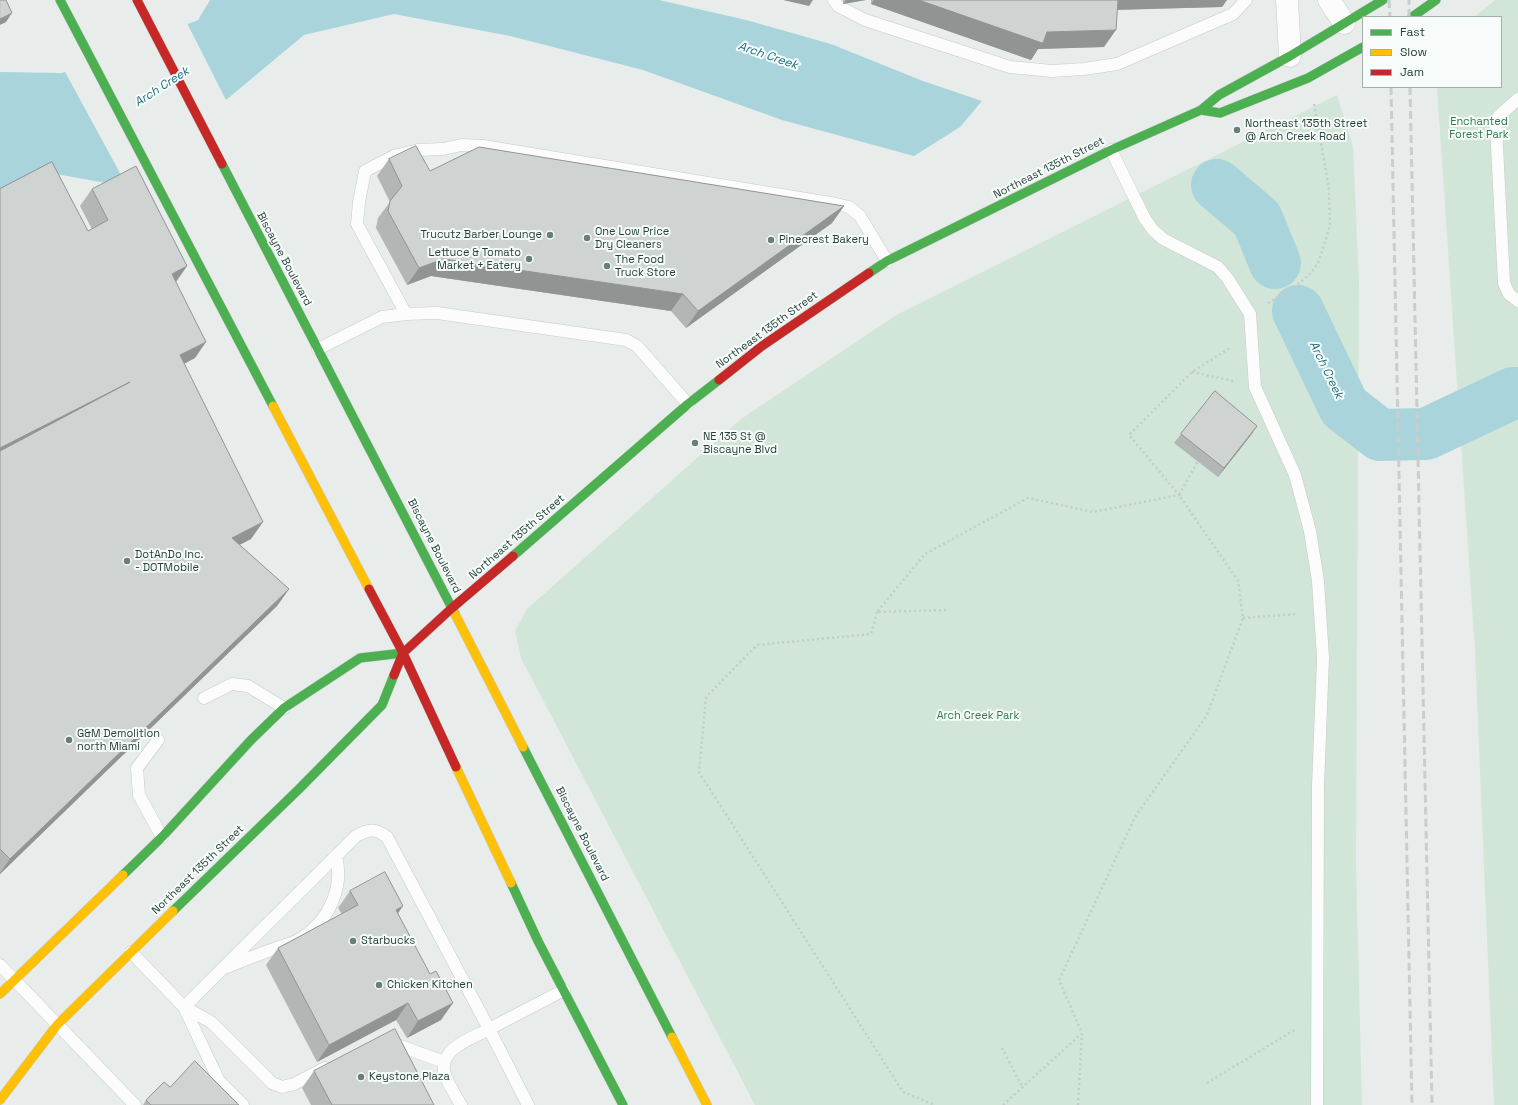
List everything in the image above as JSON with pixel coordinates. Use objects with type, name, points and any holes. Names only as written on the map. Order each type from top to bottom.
[{"type":"main road","points":[[60,0],[403,653],[538,941],[623,1105]]},
{"type":"main road","name":"Biscayne Boulevard","points":[[137,0],[452,608],[707,1105]]},
{"type":"main road","name":"Northeast 135th Street","points":[[0,1100],[56,1025],[298,790],[382,705],[403,653],[452,608],[688,404],[762,346],[887,262],[1111,150],[1201,110],[1219,95],[1290,56],[1344,22],[1383,0]]},
{"type":"main road","points":[[1413,16],[1436,0]]},
{"type":"main road","points":[[1201,110],[1220,113],[1308,78],[1362,48]]},
{"type":"main road","points":[[0,994],[162,837],[251,740],[284,708],[360,658],[403,653]]},
{"type":"street","points":[[1287,0],[1290,56]]},
{"type":"street","points":[[1330,0],[1344,22]]},
{"type":"lane","points":[[834,0],[838,6],[865,20],[1010,67],[1052,71],[1084,69],[1117,64],[1233,14],[1246,0]]},
{"type":"lane","points":[[1518,99],[1499,116],[1496,127],[1504,283],[1509,294],[1518,301]]},
{"type":"lane","points":[[406,314],[357,224],[359,202],[365,171],[394,156],[418,150],[443,149],[462,145],[483,146],[849,207],[860,216],[887,262]]},
{"type":"lane","points":[[1111,150],[1145,219],[1153,230],[1163,239],[1218,267],[1228,279],[1250,314],[1255,386],[1295,475],[1310,531],[1318,581],[1323,658],[1318,786],[1317,1105]]},
{"type":"lane","points":[[318,349],[382,317],[406,314],[437,313],[626,340],[637,346],[688,404]]},
{"type":"lane","points":[[204,698],[232,684],[248,686],[284,708]]},
{"type":"lane","points":[[158,740],[137,768],[140,795],[162,837]]},
{"type":"lane","points":[[184,1007],[356,836],[366,830],[379,830],[387,837],[528,1105]]},
{"type":"lane","points":[[223,968],[300,939],[316,927],[328,910],[337,889],[339,869],[336,856]]},
{"type":"lane","points":[[131,952],[184,1007],[211,1022],[272,1083],[282,1087],[294,1084],[335,1062]]},
{"type":"lane","points":[[0,965],[56,1025],[136,1105]]},
{"type":"lane","points":[[461,1105],[444,1072],[444,1062],[448,1054],[455,1048],[489,1029],[564,990]]},
{"type":"lane","points":[[184,1007],[219,1080],[243,1105]]},
{"type":"lane","points":[[377,1041],[385,1040],[444,1062]]},
{"type":"path","points":[[1250,314],[1295,287],[1311,273],[1319,260],[1330,226],[1329,189],[1314,100]]},
{"type":"path","points":[[1078,1105],[1082,1033],[1059,980],[1135,817],[1207,716],[1243,618],[1238,581],[1179,495],[1129,435],[1192,372],[1252,336]]},
{"type":"path","points":[[1192,372],[1255,386]]},
{"type":"path","points":[[936,1105],[903,1092],[699,772],[706,697],[757,644],[871,634],[877,612],[924,554],[1028,498],[1093,512],[1179,495],[1198,461]]},
{"type":"path","points":[[877,612],[946,610]]},
{"type":"path","points":[[1243,618],[1299,614],[1321,628]]},
{"type":"path","points":[[1207,1083],[1317,1016]]},
{"type":"path","points":[[1003,1105],[1082,1033]]},
{"type":"path","points":[[1002,1048],[1023,1088]]},
{"type":"green space","name":"Enchanted Forest Park","points":[[1495,0],[1518,0],[1518,1105],[1494,1105],[1475,651],[1437,88],[1502,88],[1502,16],[1475,16]]},
{"type":"green space","name":"Arch Creek Park","points":[[1337,95],[1353,147],[1359,282],[1356,862],[1362,1105],[755,1105],[521,658],[515,631],[527,609],[741,419],[898,314]]},
{"type":"water","points":[[210,0],[659,0],[746,20],[831,44],[923,81],[982,101],[960,127],[914,156],[782,120],[643,70],[510,36],[394,14],[304,35],[123,186],[50,173],[0,198],[0,72],[62,73],[198,20]]},
{"type":"pier","points":[[187,23],[227,102],[127,186],[64,70]]},
{"type":"building","points":[[0,0],[6,0],[12,13],[0,19]]},
{"type":"building","points":[[919,0],[1118,0],[1116,30],[1047,32],[1043,43]]},
{"type":"building","points":[[416,146],[430,171],[479,147],[844,206],[698,311],[683,294],[443,259],[419,268],[388,211],[390,201],[402,186],[389,159]]},
{"type":"building","name":"G&M Demolition north Miami","points":[[52,162],[88,231],[108,220],[92,189],[136,166],[187,266],[172,274],[206,342],[180,355],[263,522],[232,538],[289,589],[10,859],[0,849],[0,451],[130,382],[0,448],[0,189]]},
{"type":"building","points":[[1215,391],[1257,426],[1224,468],[1181,434]]},
{"type":"building","points":[[385,872],[403,906],[396,910],[430,974],[436,971],[453,1003],[418,1021],[408,1003],[329,1045],[278,948],[358,905],[350,891]]},
{"type":"building","name":"Keystone Plaza","points":[[395,1029],[434,1105],[332,1105],[314,1071]]},
{"type":"building","points":[[195,1061],[239,1105],[151,1105],[146,1100],[164,1082],[170,1087]]},
{"type":"waterway","name":"Arch Creek","points":[[1217,185],[1257,219],[1275,263]]},
{"type":"waterway","name":"Arch Creek","points":[[1298,311],[1344,407],[1380,435],[1426,434],[1513,393],[1518,393]]},
{"type":"railway","points":[[1389,0],[1390,16]]},
{"type":"railway","points":[[1409,0],[1409,16]]},
{"type":"railway","points":[[1391,88],[1412,1105]]},
{"type":"railway","points":[[1410,88],[1432,1105]]},
{"type":"traffic: fast","points":[[60,0],[273,406]]},
{"type":"traffic: fast","points":[[869,273],[887,261],[1111,150],[1201,110],[1219,95],[1290,56],[1383,0]]},
{"type":"traffic: fast","points":[[1413,16],[1436,0]]},
{"type":"traffic: fast","points":[[1201,110],[1220,113],[1308,78],[1362,48]]},
{"type":"traffic: fast","points":[[222,164],[455,614]]},
{"type":"traffic: fast","points":[[513,556],[688,404],[719,380]]},
{"type":"traffic: fast","points":[[123,875],[162,837],[251,740],[284,708],[360,658],[403,653]]},
{"type":"traffic: fast","points":[[173,911],[298,790],[382,705],[394,675]]},
{"type":"traffic: fast","points":[[523,747],[672,1037]]},
{"type":"traffic: fast","points":[[511,883],[538,941],[623,1105]]},
{"type":"traffic: slow","points":[[273,406],[369,589]]},
{"type":"traffic: slow","points":[[455,614],[523,747]]},
{"type":"traffic: slow","points":[[456,767],[511,883]]},
{"type":"traffic: slow","points":[[0,994],[123,875]]},
{"type":"traffic: slow","points":[[0,1100],[57,1025],[173,911]]},
{"type":"traffic: slow","points":[[672,1037],[707,1105]]},
{"type":"traffic: jam","points":[[137,0],[222,164]]},
{"type":"traffic: jam","points":[[719,380],[762,346],[869,273]]},
{"type":"traffic: jam","points":[[394,675],[403,653],[452,608],[513,556]]},
{"type":"traffic: jam","points":[[369,589],[403,653],[456,767]]},
{"type":"place","name":"Northeast 135th Street @ Arch Creek Road","points":[[1237,130]]},
{"type":"place","name":"Trucutz Barber Lounge","points":[[550,235]]},
{"type":"place","name":"One Low Price Dry Cleaners","points":[[587,238]]},
{"type":"place","name":"Pinecrest Bakery","points":[[771,240]]},
{"type":"place","name":"Lettuce & Tomato Market + Eatery","points":[[529,259]]},
{"type":"place","name":"The Food Truck Store","points":[[607,266]]},
{"type":"place","name":"NE 135 St @ Biscayne Blvd","points":[[695,443]]},
{"type":"place","name":"DotAnDo Inc. - DOTMobile","points":[[127,561]]},
{"type":"place","name":"G&M Demolition north Miami","points":[[69,740]]},
{"type":"place","name":"Starbucks","points":[[353,941]]},
{"type":"place","name":"Chicken Kitchen","points":[[379,985]]},
{"type":"place","name":"Keystone Plaza","points":[[361,1077]]}]
